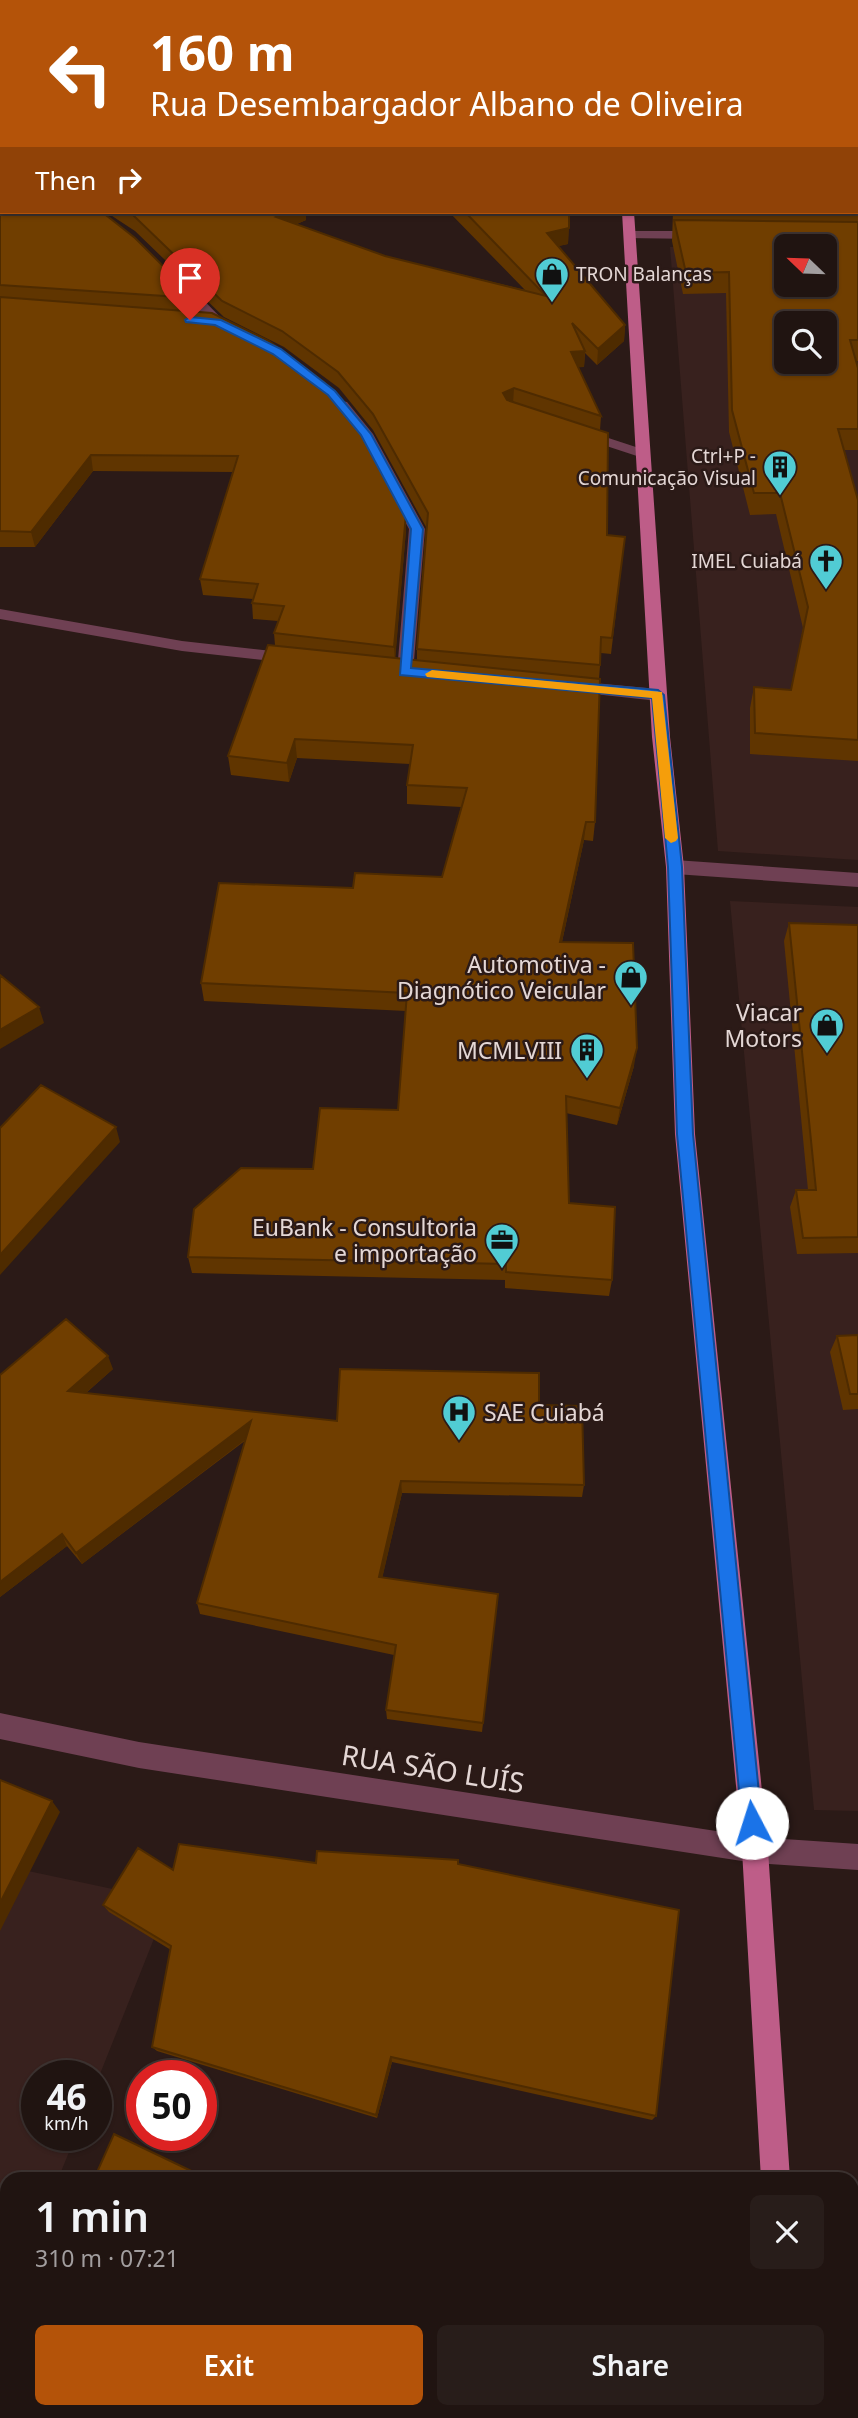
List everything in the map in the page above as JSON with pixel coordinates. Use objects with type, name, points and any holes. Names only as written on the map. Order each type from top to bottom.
[{"type":"main road","points":[[628,214],[658,695],[675,867],[685,1134],[755,1850],[776,2172]]},
{"type":"street","points":[[629,235],[710,235]]},
{"type":"street","points":[[163,268],[223,325],[190,320]]},
{"type":"street","points":[[332,393],[366,434],[417,529],[404,672]]},
{"type":"street","points":[[565,428],[643,454]]},
{"type":"street","points":[[0,614],[182,646],[307,660]]},
{"type":"street","points":[[551,685],[658,695]]},
{"type":"street","points":[[675,867],[858,880]]},
{"type":"street","name":"RUA SÃO LUÍS","points":[[0,1726],[139,1755],[755,1850],[858,1857]]},
{"type":"shaded area","points":[[670,247],[774,247],[774,298],[836,298],[837,270],[858,247],[858,860],[718,851]]},
{"type":"shaded area","points":[[730,901],[858,907],[858,1811],[814,1810]]},
{"type":"shaded area","points":[[0,1865],[169,1901],[106,2060],[21,2060],[21,2151],[69,2151],[61,2172],[0,2172]]},
{"type":"building","points":[[0,214],[105,214],[135,238],[195,298],[0,285]]},
{"type":"building","points":[[131,214],[283,214],[276,217],[385,256],[546,296],[467,214],[569,214],[569,228],[547,233],[625,325],[598,349],[572,323],[585,351],[571,352],[601,416],[514,388],[503,393],[507,400],[608,433],[607,535],[625,537],[612,638],[601,637],[600,665],[417,649],[428,513],[373,414],[338,372],[282,331],[222,301]]},
{"type":"building","points":[[674,220],[858,222],[858,340],[850,340],[858,368],[858,429],[838,429],[858,500],[858,740],[755,733],[754,687],[791,690],[808,607],[780,493],[754,493],[732,410],[729,272],[686,273]]},
{"type":"building","points":[[0,297],[212,313],[269,341],[324,382],[356,420],[406,514],[394,647],[274,633],[284,606],[252,603],[258,584],[200,579],[238,456],[91,455],[31,532],[0,531]]},
{"type":"building","points":[[268,645],[600,679],[595,822],[586,822],[560,942],[633,943],[637,1048],[620,1108],[566,1096],[569,1203],[615,1207],[612,1280],[506,1272],[506,1264],[188,1257],[194,1209],[241,1168],[313,1169],[320,1108],[398,1110],[407,993],[201,983],[219,883],[353,888],[355,873],[442,877],[467,788],[407,785],[413,745],[295,739],[287,763],[228,756]]},
{"type":"building","name":"Viacar Motors","points":[[789,923],[858,925],[858,1237],[803,1238],[796,1190],[816,1190]]},
{"type":"building","points":[[0,975],[39,1007],[0,1030]]},
{"type":"building","points":[[41,1085],[116,1127],[0,1255],[0,1128]]},
{"type":"building","points":[[66,1319],[108,1356],[68,1391],[337,1421],[340,1369],[539,1373],[539,1405],[582,1406],[584,1485],[401,1481],[379,1577],[498,1594],[483,1723],[386,1710],[396,1645],[197,1603],[251,1421],[76,1553],[62,1534],[0,1582],[0,1375]]},
{"type":"building","points":[[858,1335],[858,1394],[850,1394],[837,1336]]},
{"type":"building","points":[[0,1780],[52,1801],[0,1903]]},
{"type":"building","points":[[179,1844],[316,1863],[317,1851],[458,1860],[458,1864],[679,1910],[656,2116],[391,2057],[376,2115],[217,2067],[217,2060],[195,2060],[152,2047],[171,1946],[103,1905],[138,1848],[173,1870]]},
{"type":"building","points":[[114,2134],[126,2140],[126,2151],[150,2151],[193,2172],[97,2172],[106,2151],[112,2151]]},
{"type":"slow traffic","points":[[432,674],[658,695],[671,838]]},
{"type":"place","name":"TRON Balanças","points":[[552,304]]},
{"type":"place","name":"Ctrl+P - Comunicação Visual","points":[[780,497]]},
{"type":"place","name":"IMEL Cuiabá","points":[[826,591]]},
{"type":"place","name":"Automotiva - Diagnótico Veicular","points":[[631,1007]]},
{"type":"place","name":"Viacar Motors","points":[[827,1055]]},
{"type":"place","name":"MCMLVIII","points":[[587,1080]]},
{"type":"place","name":"EuBank - Consultoria e importação","points":[[502,1270]]},
{"type":"place","name":"SAE Cuiabá","points":[[459,1442]]},
{"type":"route","points":[[190,320],[217,322],[277,352],[332,393],[366,434],[417,529],[405,672],[658,695],[675,867],[685,1134],[752,1823]]}]
